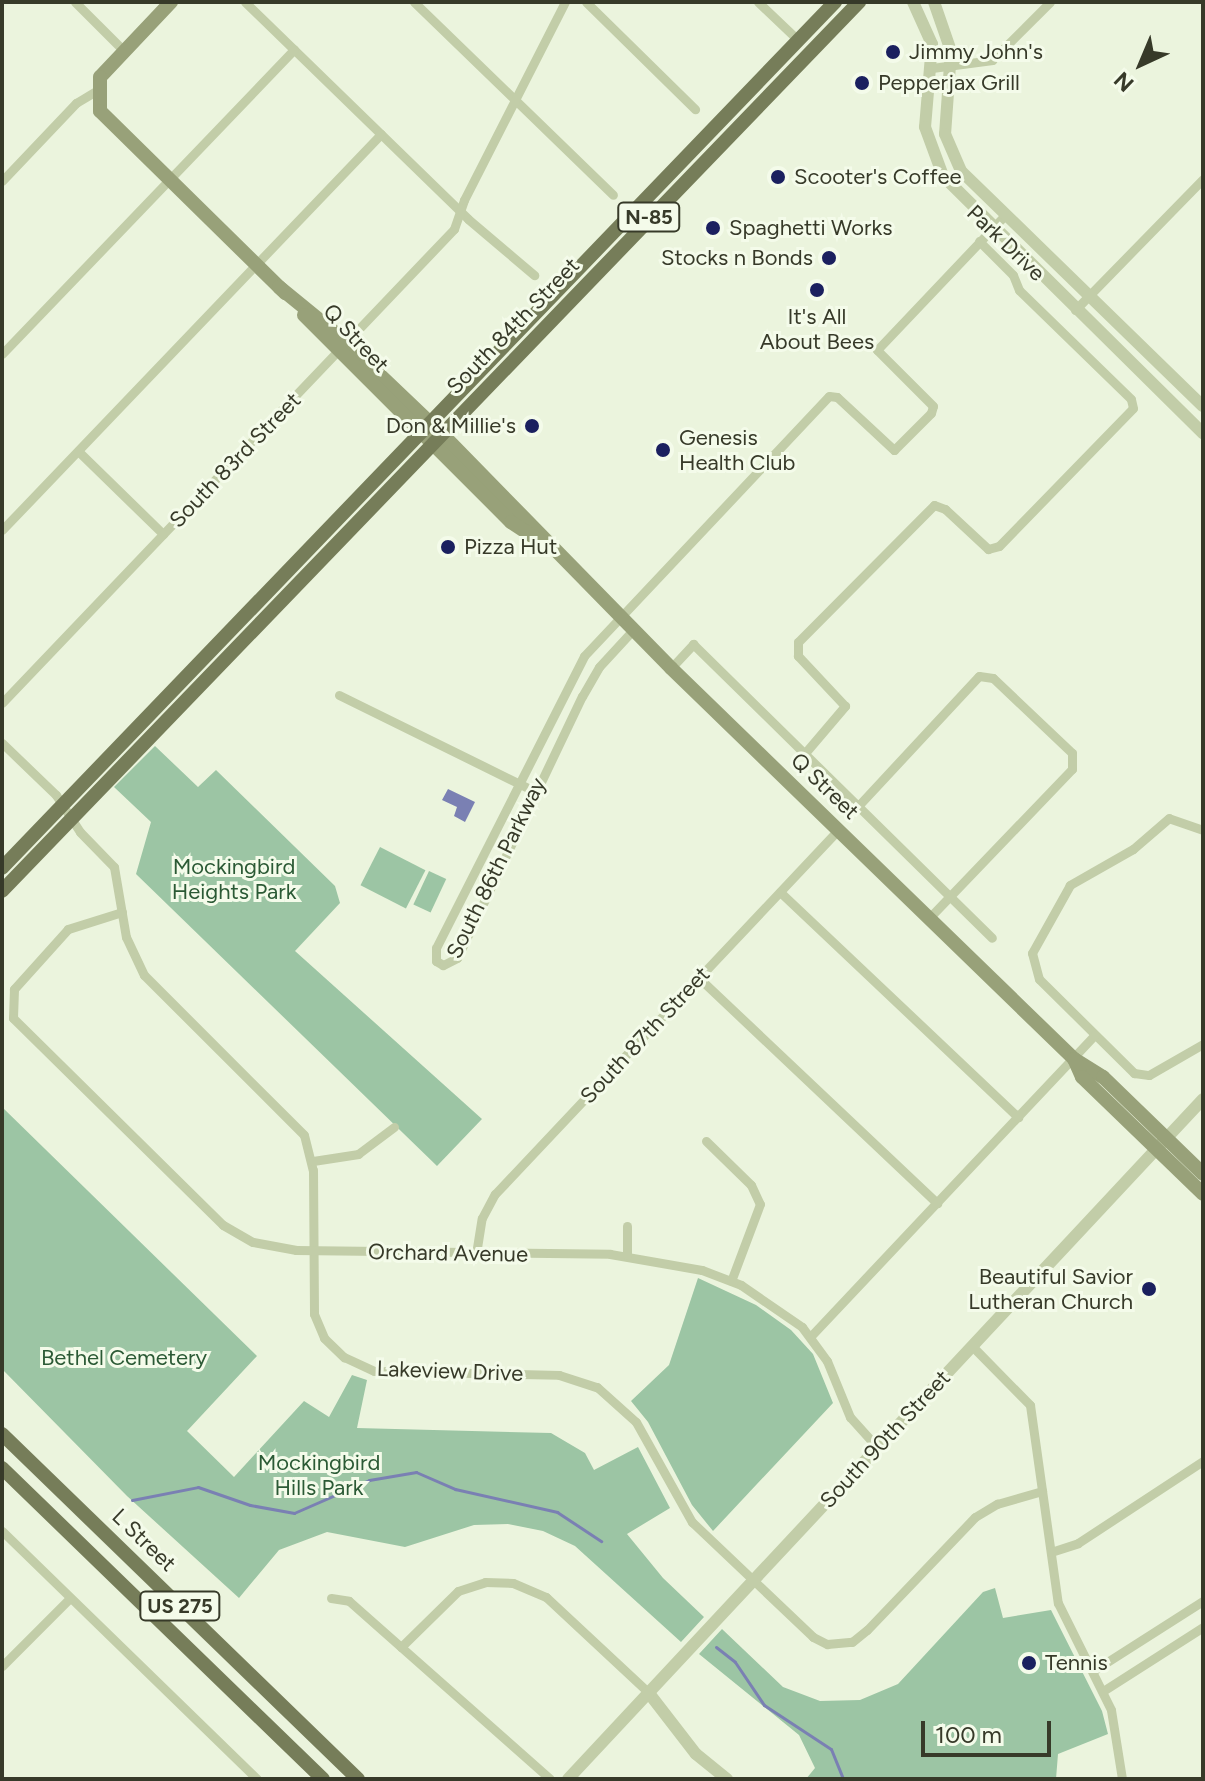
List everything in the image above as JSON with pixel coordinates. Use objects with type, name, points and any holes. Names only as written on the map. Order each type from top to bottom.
[{"type":"main road","points":[[98,90],[100,77],[171,2]]},
{"type":"main road","name":"South 84th Street","points":[[2,868],[835,2]]},
{"type":"main road","name":"South 84th Street","points":[[2,891],[859,2]]},
{"type":"main road","name":"Q Street","points":[[98,90],[105,118],[436,438],[511,522],[546,545],[1074,1059],[1082,1077],[1161,1144],[1203,1174]]},
{"type":"main road","name":"Q Street","points":[[1161,1144],[1203,1194]]},
{"type":"main road","name":"L Street","points":[[2,1434],[358,1779]]},
{"type":"main road","name":"US 275","points":[[2,1468],[323,1779]]},
{"type":"street","points":[[75,2],[124,51]]},
{"type":"street","points":[[245,2],[460,211],[534,275]]},
{"type":"street","points":[[414,2],[613,195]]},
{"type":"street","name":"South 83rd Street","points":[[2,703],[454,229],[460,211],[565,2]]},
{"type":"street","points":[[586,2],[695,109]]},
{"type":"street","points":[[758,2],[797,39]]},
{"type":"street","name":"Park Drive","points":[[913,2],[929,31],[932,68],[925,116],[930,150],[951,188],[1203,433]]},
{"type":"street","name":"Park Drive","points":[[934,2],[949,39],[943,123],[947,144],[961,171],[1203,406]]},
{"type":"street","points":[[932,68],[992,60],[1050,2]]},
{"type":"street","points":[[2,354],[294,49]]},
{"type":"street","points":[[2,181],[76,103],[98,90]]},
{"type":"street","points":[[2,530],[381,134]]},
{"type":"street","points":[[1075,310],[1203,179]]},
{"type":"street","points":[[805,753],[845,706],[796,648],[937,505],[991,550],[1050,496],[1133,405],[1019,290],[1013,275],[979,241],[1005,215]]},
{"type":"street","name":"South 86th Parkway","points":[[633,630],[607,658],[575,711],[514,830],[452,965],[436,961],[436,948],[497,824],[558,702],[593,645],[834,395],[894,450],[934,408],[877,350],[979,241]]},
{"type":"street","points":[[78,451],[163,534]]},
{"type":"street","points":[[671,668],[693,644],[992,938]]},
{"type":"street","points":[[593,645],[607,658]]},
{"type":"street","points":[[859,805],[975,678],[993,678],[1072,753],[1072,769],[929,918]]},
{"type":"street","points":[[339,695],[534,791]]},
{"type":"street","points":[[558,702],[575,711]]},
{"type":"street","name":"Lakeview Drive","points":[[2,743],[63,806],[114,867],[129,948],[144,975],[298,1127],[313,1161],[316,1320],[344,1357],[374,1371],[559,1375],[597,1387],[636,1422],[692,1522],[813,1637],[836,1645],[867,1630],[975,1517],[997,1504],[1042,1491]]},
{"type":"street","points":[[1203,830],[1184,820],[1159,822],[1133,849],[1070,885],[1036,945],[1033,966],[1039,979],[1141,1076],[1203,1044]]},
{"type":"street","points":[[497,824],[514,830]]},
{"type":"street","name":"South 87th Street","points":[[476,1254],[482,1218],[495,1194],[838,830]]},
{"type":"street","points":[[780,892],[1018,1117]]},
{"type":"street","points":[[455,909],[473,918]]},
{"type":"street","name":"Orchard Avenue","points":[[122,912],[68,929],[17,983],[10,1004],[18,1027],[223,1225],[263,1245],[313,1251],[627,1255],[679,1263],[731,1281],[788,1315],[810,1337],[827,1361],[850,1417],[877,1447]]},
{"type":"street","points":[[699,978],[937,1203]]},
{"type":"street","points":[[810,1337],[1095,1035]]},
{"type":"street","name":"South 90th Street","points":[[568,1779],[1203,1099]]},
{"type":"street","points":[[313,1161],[358,1154],[394,1127]]},
{"type":"street","points":[[706,1141],[751,1185],[760,1204],[731,1281]]},
{"type":"street","points":[[627,1226],[627,1255]]},
{"type":"street","points":[[972,1346],[1030,1405],[1062,1618],[1103,1691],[1122,1779]]},
{"type":"street","points":[[1051,1552],[1078,1543],[1203,1461]]},
{"type":"street","points":[[2,1531],[257,1779]]},
{"type":"street","points":[[401,1647],[458,1591],[485,1582],[513,1583],[546,1597],[648,1692],[696,1754],[727,1779]]},
{"type":"street","points":[[2,1666],[70,1598]]},
{"type":"street","points":[[331,1598],[349,1601],[550,1779]]},
{"type":"street","points":[[1093,1671],[1203,1601]]},
{"type":"street","points":[[1103,1691],[1203,1627]]},
{"type":"green space","name":"Mockingbird Heights Park","points":[[155,746],[198,787],[216,770],[335,886],[340,903],[295,951],[482,1119],[437,1166],[136,874],[151,822],[114,787]]},
{"type":"green space","points":[[380,847],[425,870],[406,908],[360,885]]},
{"type":"green space","points":[[429,871],[446,879],[431,913],[413,905]]},
{"type":"green space","points":[[2,1107],[257,1356],[187,1431],[234,1477],[304,1401],[329,1417],[352,1375],[367,1380],[357,1428],[551,1433],[585,1453],[594,1470],[638,1447],[670,1508],[627,1534],[663,1578],[704,1617],[681,1642],[575,1546],[543,1531],[508,1524],[474,1525],[405,1547],[327,1532],[279,1550],[239,1598],[127,1496],[2,1369]]},
{"type":"green space","points":[[698,1278],[756,1305],[791,1330],[813,1354],[833,1403],[713,1531],[692,1505],[648,1422],[631,1401],[669,1365]]},
{"type":"green space","points":[[995,1588],[1003,1618],[1051,1610],[1102,1711],[1108,1734],[1058,1754],[1056,1779],[806,1779],[815,1768],[799,1735],[699,1654],[722,1629],[783,1687],[820,1701],[860,1700],[898,1684],[983,1592]]},
{"type":"water","points":[[448,789],[475,802],[465,822],[454,816],[457,807],[442,800]]},
{"type":"waterway","points":[[132,1500],[198,1487],[250,1505],[294,1513],[369,1480],[416,1472],[455,1489],[557,1512],[601,1541]]},
{"type":"waterway","points":[[716,1647],[735,1662],[764,1705],[831,1749],[843,1779]]},
{"type":"place","name":"Jimmy John's","points":[[893,52]]},
{"type":"place","name":"Pepperjax Grill","points":[[862,83]]},
{"type":"place","name":"Scooter's Coffee","points":[[778,177]]},
{"type":"place","name":"Spaghetti Works","points":[[713,228]]},
{"type":"place","name":"Stocks n Bonds","points":[[829,258]]},
{"type":"place","name":"It's All About Bees","points":[[817,290]]},
{"type":"place","name":"Don & Millie's","points":[[532,426]]},
{"type":"place","name":"Genesis Health Club","points":[[663,450]]},
{"type":"place","name":"Pizza Hut","points":[[448,547]]},
{"type":"place","name":"Beautiful Savior Lutheran Church","points":[[1149,1289]]},
{"type":"place","name":"Tennis","points":[[1029,1663]]},
{"type":"park label","name":"Bethel Cemetery","points":[[124,1358]]},
{"type":"park label","name":"Mockingbird Hills Park","points":[[319,1474]]}]
